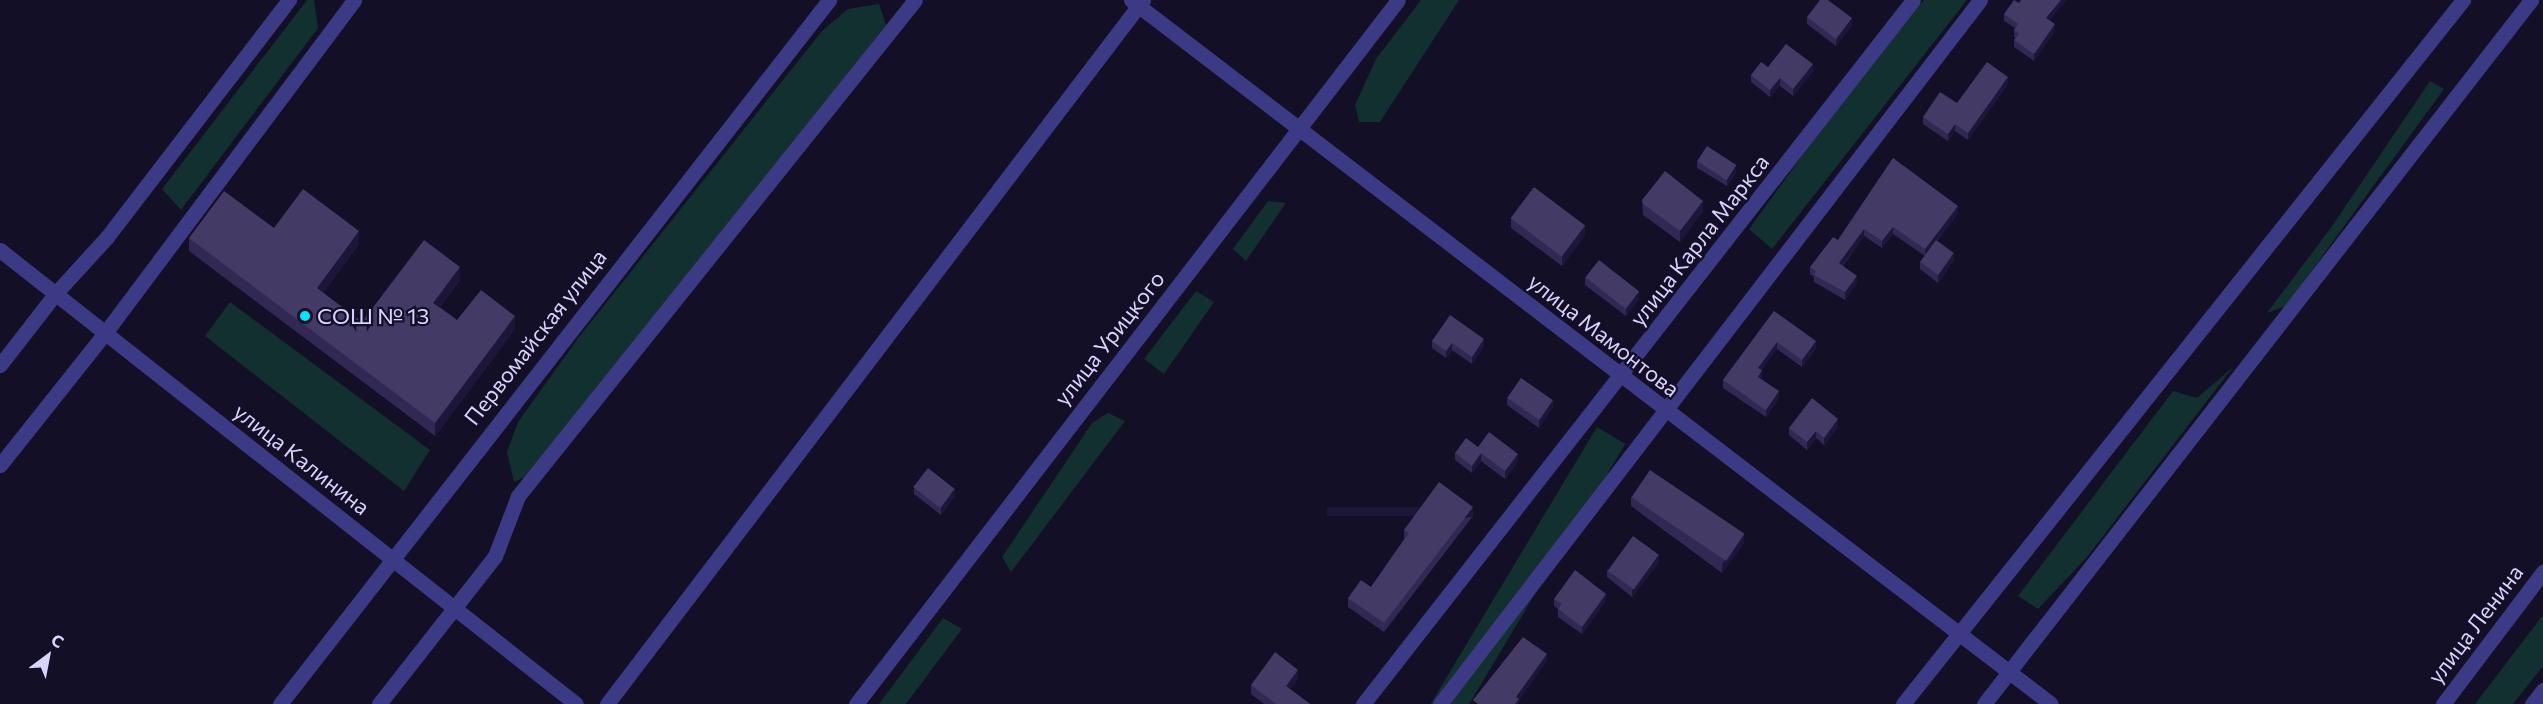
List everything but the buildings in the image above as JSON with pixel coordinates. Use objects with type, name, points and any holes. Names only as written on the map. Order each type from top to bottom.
[{"type":"street","points":[[0,365],[55,294],[107,237],[289,0]]},
{"type":"street","points":[[0,465],[105,333],[354,0]]},
{"type":"street","name":"Первомайская улица","points":[[280,704],[829,0]]},
{"type":"street","points":[[379,704],[495,556],[518,496],[915,0]]},
{"type":"street","name":"улица Урицкого","points":[[856,704],[1398,0]]},
{"type":"street","name":"улица Карла Маркса","points":[[1363,704],[1914,0]]},
{"type":"street","points":[[1440,704],[1667,412],[1980,0]]},
{"type":"street","points":[[1903,704],[1957,632],[2463,0]]},
{"type":"street","points":[[1984,704],[2531,0]]},
{"type":"street","points":[[2537,0],[2543,5]]},
{"type":"street","points":[[607,704],[1137,2]]},
{"type":"street","name":"улица Мамонтова","points":[[1137,2],[1667,412],[2051,704]]},
{"type":"street","name":"улица Калинина","points":[[0,250],[576,704]]},
{"type":"street","name":"улица Ленина","points":[[2444,704],[2543,572]]},
{"type":"street","points":[[2532,704],[2543,690]]},
{"type":"green space","points":[[307,0],[314,0],[318,28],[181,210],[162,189]]},
{"type":"green space","points":[[1421,0],[1459,0],[1380,122],[1359,122],[1355,105],[1376,59]]},
{"type":"green space","points":[[1924,0],[1967,0],[1772,249],[1749,229],[1884,43]]},
{"type":"green space","points":[[879,4],[886,25],[537,471],[514,482],[507,452],[518,422],[579,337],[822,31],[848,9]]},
{"type":"green space","points":[[2430,81],[2444,89],[2286,306],[2267,313],[2330,229]]},
{"type":"green space","points":[[1268,201],[1286,203],[1246,261],[1233,249]]},
{"type":"green space","points":[[1196,291],[1214,302],[1164,374],[1144,359]]},
{"type":"green space","points":[[230,302],[430,450],[404,491],[205,336]]},
{"type":"green space","points":[[2233,367],[2087,557],[2038,609],[2018,596],[2173,391],[2197,398]]},
{"type":"green space","points":[[1108,413],[1125,421],[1011,572],[1002,557],[1092,423]]},
{"type":"green space","points":[[1597,427],[1625,444],[1469,704],[1431,704]]},
{"type":"green space","points":[[2543,615],[2543,666],[2513,704],[2475,704]]},
{"type":"green space","points":[[943,618],[962,629],[906,704],[879,704]]},
{"type":"place","name":"СОШ № 13","points":[[305,316]]}]
